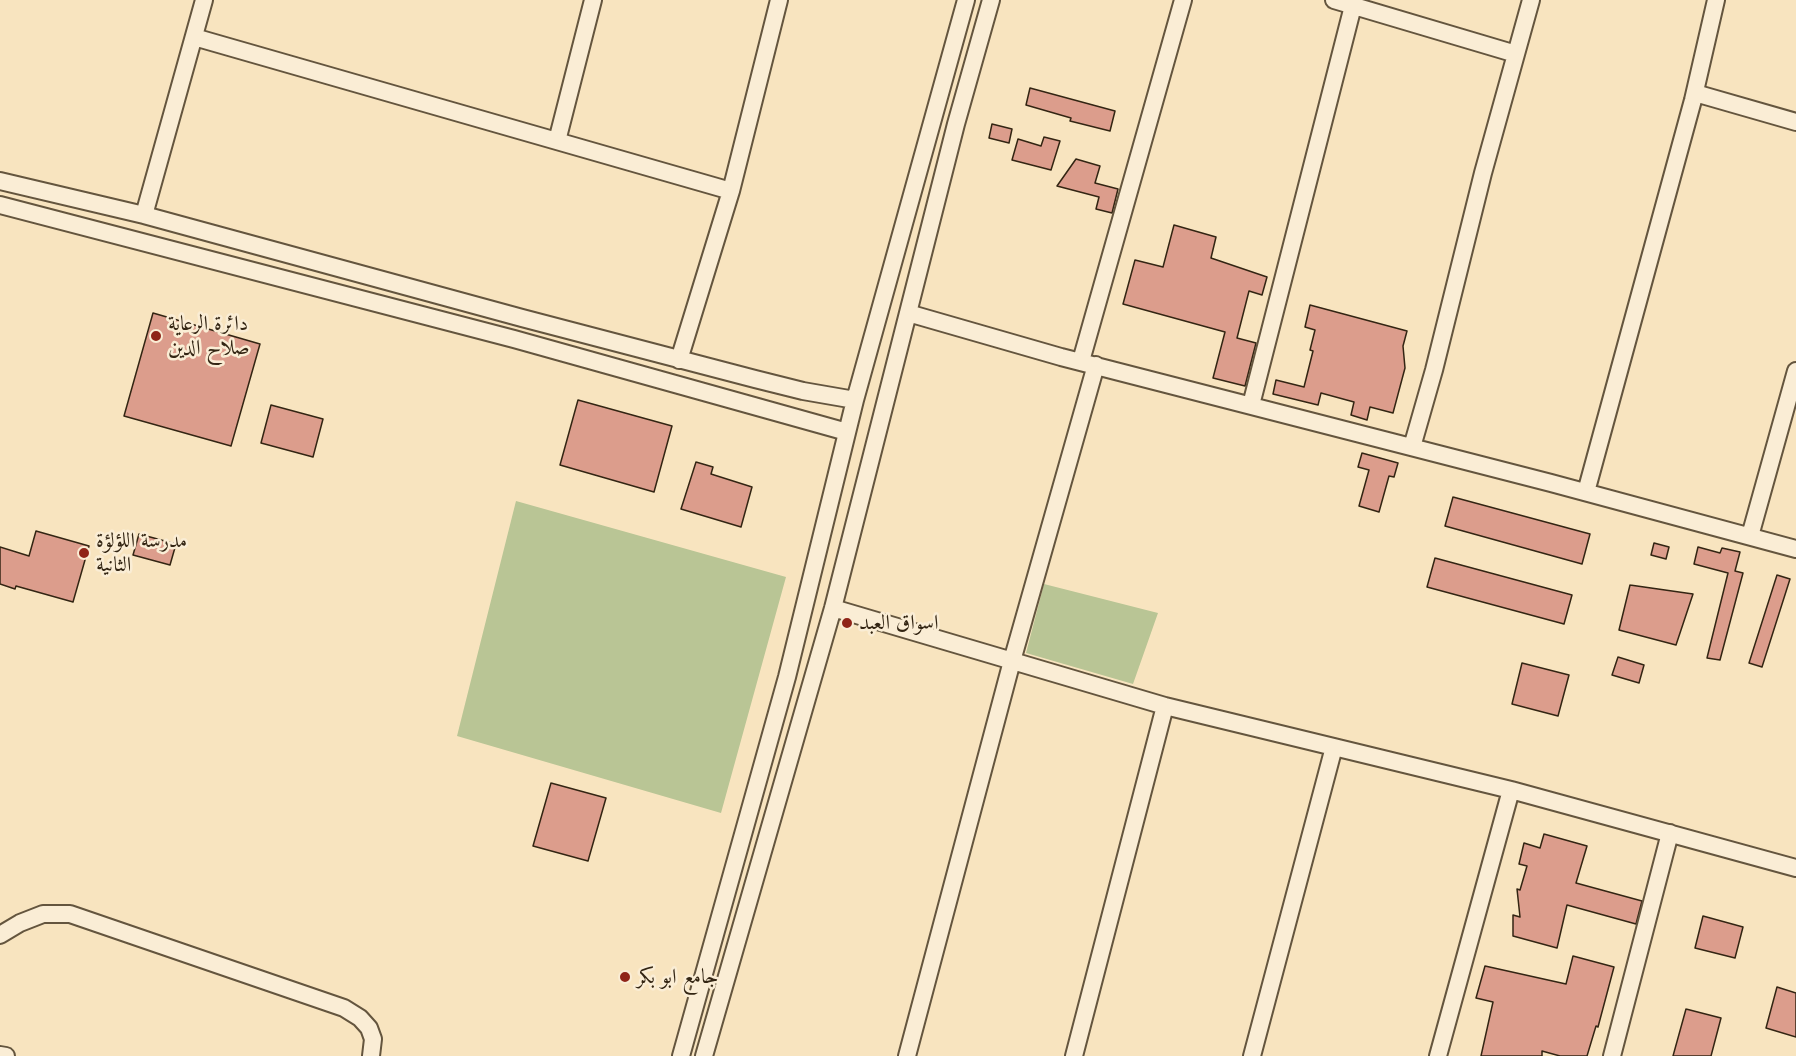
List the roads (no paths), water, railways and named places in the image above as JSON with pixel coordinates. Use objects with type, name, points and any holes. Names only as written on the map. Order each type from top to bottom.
[{"type":"street","points":[[144,215],[204,0]]},
{"type":"street","points":[[557,141],[593,0]]},
{"type":"street","points":[[680,360],[731,191],[779,0]]},
{"type":"street","points":[[681,1056],[788,677],[855,400],[966,0]]},
{"type":"street","points":[[704,1056],[833,608],[956,124],[991,0]]},
{"type":"street","points":[[907,1056],[1183,0]]},
{"type":"street","points":[[1334,0],[1516,54]]},
{"type":"street","points":[[1412,447],[1434,370],[1483,173],[1531,0]]},
{"type":"street","points":[[1586,492],[1695,93],[1716,0]]},
{"type":"street","points":[[1251,405],[1353,6]]},
{"type":"street","points":[[194,37],[731,191]]},
{"type":"street","points":[[1695,93],[1796,122]]},
{"type":"street","points":[[934,119],[956,124]]},
{"type":"street","points":[[0,181],[144,215],[680,360],[803,391],[855,400]]},
{"type":"street","points":[[0,205],[514,339],[847,432]]},
{"type":"street","points":[[226,264],[238,260],[242,254],[240,244],[234,240]]},
{"type":"street","points":[[266,274],[260,269],[260,263],[264,252],[273,250]]},
{"type":"street","points":[[908,313],[1089,363],[1796,549]]},
{"type":"street","points":[[1750,536],[1796,371]]},
{"type":"street","points":[[748,404],[755,379]]},
{"type":"street","points":[[833,608],[1166,706],[1511,790],[1796,868]]},
{"type":"street","points":[[788,677],[811,685]]},
{"type":"street","points":[[1074,1056],[1166,706]]},
{"type":"street","points":[[1252,1056],[1334,747]]},
{"type":"street","points":[[1438,1056],[1511,790]]},
{"type":"street","points":[[1612,1056],[1670,833]]},
{"type":"street","points":[[0,935],[20,923],[43,914],[70,914],[344,1008],[360,1018],[369,1028],[373,1039],[371,1056]]},
{"type":"street","points":[[0,1054],[6,1056]]},
{"type":"place","name":"دائرة الرعاية صلاح الدين","points":[[156,336]]},
{"type":"place","name":"مدرسة اللؤلؤة الثانية","points":[[84,553]]},
{"type":"place","name":"اسواق العبد","points":[[847,623]]},
{"type":"place","name":"جامع ابو بكر","points":[[625,977]]}]
